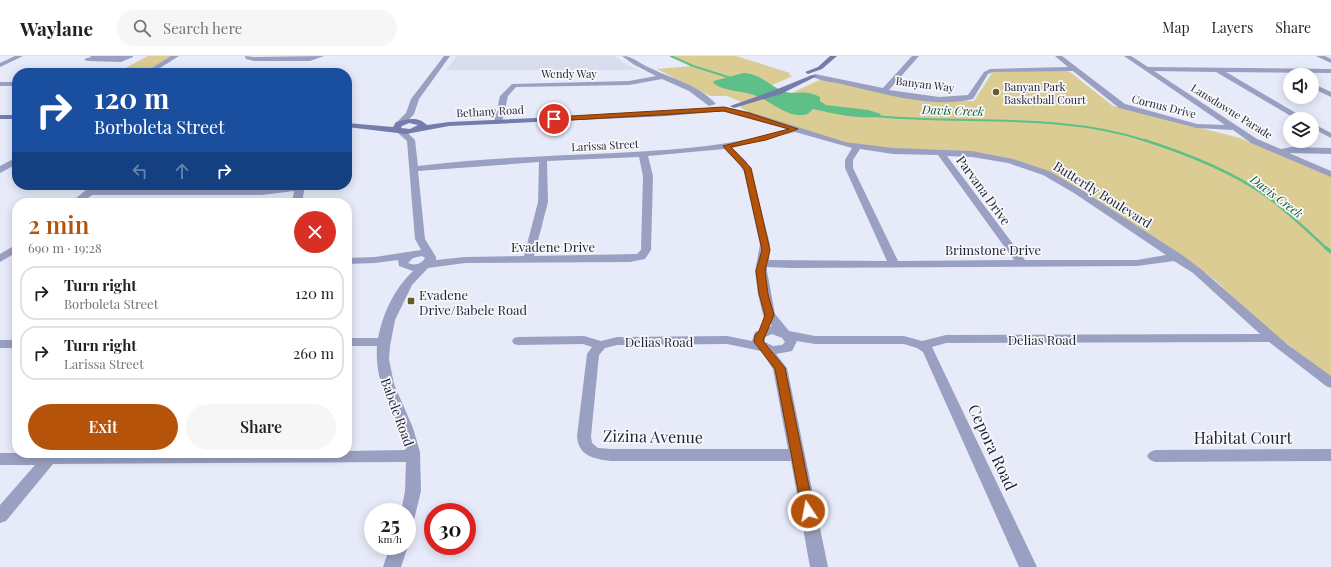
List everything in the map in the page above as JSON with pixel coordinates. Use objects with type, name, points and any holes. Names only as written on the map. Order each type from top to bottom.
[{"type":"street","points":[[93,56],[126,56],[130,57],[121,60],[87,59],[93,56]]},
{"type":"street","points":[[156,68],[176,56]]},
{"type":"street","points":[[248,56],[247,58],[250,59],[312,59],[321,56]]},
{"type":"street","points":[[400,127],[410,114],[415,99],[447,56]]},
{"type":"street","name":"Butterfly Boulevard","points":[[625,56],[641,67],[665,76],[702,96],[723,105],[822,139],[857,147],[893,151],[940,152],[990,156],[1046,173],[1072,187],[1178,258],[1214,285],[1271,338],[1331,383]]},
{"type":"street","name":"Bethany Road","points":[[400,127],[666,114],[701,110],[751,100],[778,92],[813,74],[834,56]]},
{"type":"street","points":[[885,90],[916,56]]},
{"type":"street","name":"Cornus Drive","points":[[1058,56],[1124,108],[1197,126],[1234,128]]},
{"type":"street","name":"Lansdowne Parade","points":[[1127,56],[1257,143],[1331,174]]},
{"type":"street","points":[[1319,56],[1331,61]]},
{"type":"street","points":[[0,59],[17,57]]},
{"type":"street","points":[[0,65],[17,57]]},
{"type":"street","name":"Banyan Way","points":[[813,74],[885,90],[934,98],[963,99],[971,96],[986,73],[992,70],[1074,69]]},
{"type":"street","points":[[1146,69],[1283,70]]},
{"type":"street","points":[[1217,70],[1290,112]]},
{"type":"street","points":[[1319,71],[1331,71]]},
{"type":"street","name":"Wendy Way","points":[[498,122],[503,98],[508,88],[514,85],[629,83],[665,76]]},
{"type":"street","points":[[0,84],[12,84]]},
{"type":"street","points":[[1319,89],[1331,95]]},
{"type":"street","points":[[410,114],[419,125],[411,140],[420,239],[427,260]]},
{"type":"street","points":[[0,117],[12,117]]},
{"type":"street","points":[[352,126],[400,127],[411,140]]},
{"type":"street","name":"Larissa Street","points":[[413,169],[456,164],[643,154],[727,146],[764,139],[795,129]]},
{"type":"street","points":[[1319,129],[1331,136]]},
{"type":"street","points":[[727,146],[747,168],[765,245],[761,271],[764,294],[769,315],[786,340],[780,368],[819,567]]},
{"type":"street","points":[[857,147],[849,160],[849,168],[894,264]]},
{"type":"street","points":[[1278,152],[1291,150],[1331,151]]},
{"type":"street","name":"Parvana Drive","points":[[940,152],[1021,263]]},
{"type":"street","name":"Evadene Drive","points":[[407,260],[416,268],[427,260],[630,259],[641,257],[646,250],[648,176],[643,154]]},
{"type":"street","points":[[528,260],[543,202],[543,159]]},
{"type":"street","points":[[0,170],[12,163]]},
{"type":"street","points":[[81,198],[92,190]]},
{"type":"street","points":[[89,192],[262,192],[275,190]]},
{"type":"street","points":[[352,260],[407,260],[420,239]]},
{"type":"street","points":[[3,257],[12,251]]},
{"type":"street","name":"Brimstone Drive","points":[[763,260],[808,264],[1137,263],[1178,258]]},
{"type":"street","name":"Babele Road","points":[[406,285],[407,260]]},
{"type":"street","name":"Babele Road","points":[[409,503],[413,478],[413,456],[406,426],[385,378],[383,362],[384,342],[388,324],[406,285],[427,260]]},
{"type":"street","points":[[769,315],[758,338],[758,342],[765,348],[780,368]]},
{"type":"street","name":"Delias Road","points":[[597,347],[617,341],[727,340],[771,330],[786,340],[904,340],[922,345],[946,339],[1271,338]]},
{"type":"street","name":"Delias Road","points":[[727,340],[778,350],[786,340]]},
{"type":"street","points":[[518,341],[567,341],[597,347]]},
{"type":"street","points":[[352,342],[384,342]]},
{"type":"street","points":[[0,344],[12,344]]},
{"type":"street","name":"Cepora Road","points":[[922,345],[928,350],[1028,567]]},
{"type":"street","name":"Zizina Avenue","points":[[597,347],[593,354],[584,440],[590,451],[611,456],[797,454]]},
{"type":"street","name":"Habitat Court","points":[[1155,456],[1331,455]]},
{"type":"street","points":[[352,456],[413,456]]},
{"type":"street","points":[[0,459],[50,458]]},
{"type":"street","points":[[0,516],[50,458]]},
{"type":"street","points":[[392,567],[396,555]]},
{"type":"shaded area","points":[[148,56],[173,56],[153,68],[125,68]]},
{"type":"shaded area","points":[[457,56],[614,56],[627,65],[639,70],[446,70]]},
{"type":"shaded area","points":[[671,56],[736,56],[790,73],[789,75],[793,76],[760,90],[789,94],[822,79],[941,100],[974,101],[992,73],[995,71],[1066,71],[1070,72],[1113,106],[1240,138],[1331,176],[1331,378],[1265,327],[1215,280],[1197,266],[1073,185],[1030,165],[982,153],[949,150],[888,149],[837,141],[748,112],[740,107],[744,103],[727,96],[710,96],[657,69],[692,66]]},
{"type":"shaded area","points":[[743,73],[755,75],[786,92],[810,93],[820,97],[820,101],[826,105],[868,110],[881,114],[879,117],[854,117],[813,109],[809,113],[797,115],[784,111],[760,97],[749,93],[722,88],[713,83],[714,81]]},
{"type":"waterway","name":"Davis Creek","points":[[671,56],[693,66],[731,78]]},
{"type":"waterway","name":"Davis Creek","points":[[875,116],[943,120],[1012,121],[1080,126],[1114,132],[1146,141]]},
{"type":"waterway","name":"Davis Creek","points":[[1146,141],[1206,163],[1251,186],[1281,208],[1327,249]]},
{"type":"waterway","name":"Davis Creek","points":[[1326,248],[1331,252]]},
{"type":"place","name":"Banyan Park Basketball Court","points":[[996,92]]},
{"type":"place","name":"Evadene Drive/Babele Road","points":[[411,301]]},
{"type":"route","points":[[554,119],[666,114],[724,109],[747,114],[795,129],[764,139],[727,146],[747,168],[765,245],[766,250],[761,271],[769,315],[763,332],[759,335],[758,342],[765,348],[780,368],[808,511]]}]
